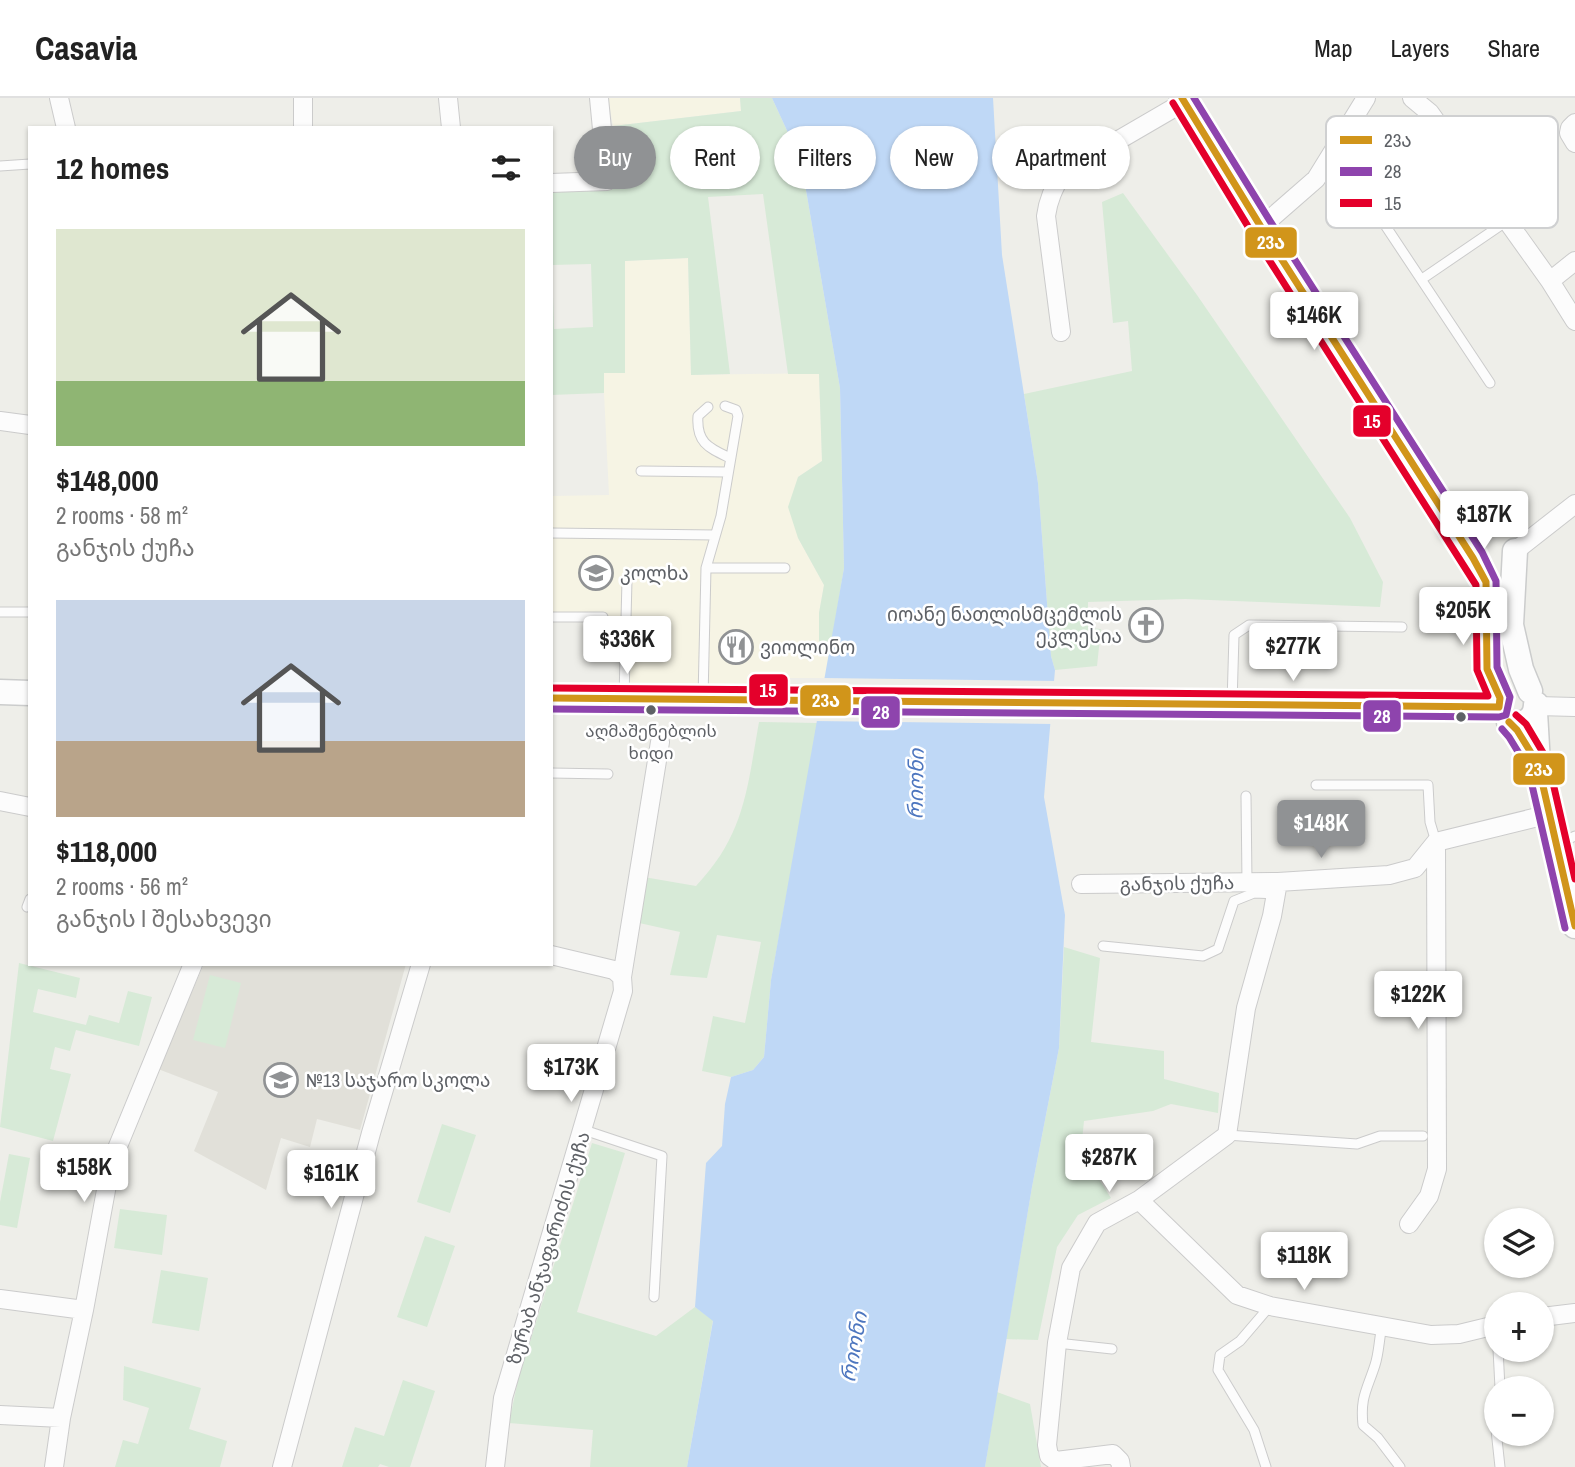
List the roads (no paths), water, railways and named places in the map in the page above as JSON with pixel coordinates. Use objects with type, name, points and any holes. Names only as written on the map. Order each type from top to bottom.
[{"type":"main road","points":[[1183,100],[1486,582],[1487,669],[1503,709],[1538,764]]},
{"type":"main road","points":[[1486,582],[1516,551]]},
{"type":"main road","points":[[1516,551],[1511,625],[1521,668],[1534,703],[1538,764],[1550,814],[1566,840],[1575,926]]},
{"type":"main road","points":[[1503,709],[1506,691],[1516,687],[1534,703]]},
{"type":"main road","points":[[0,692],[28,692]]},
{"type":"main road","points":[[553,698],[1503,709],[1522,724],[1528,721],[1534,703]]},
{"type":"street","points":[[59,98],[66,126]]},
{"type":"street","points":[[303,98],[303,126]]},
{"type":"street","points":[[448,98],[451,126]]},
{"type":"street","points":[[553,183],[607,181],[599,98]]},
{"type":"street","points":[[1355,116],[1366,98]]},
{"type":"street","points":[[1412,98],[1432,116]]},
{"type":"street","points":[[1060,332],[1046,216],[1048,201],[1062,173],[1183,100]]},
{"type":"street","points":[[1575,123],[1569,134],[1575,142]]},
{"type":"street","points":[[1261,227],[1315,179],[1326,162]]},
{"type":"street","points":[[1512,228],[1575,321]]},
{"type":"street","points":[[1550,281],[1575,261]]},
{"type":"street","points":[[0,421],[28,425]]},
{"type":"street","points":[[1516,551],[1575,504]]},
{"type":"street","points":[[1534,703],[1575,707]]},
{"type":"street","name":"ზურაბ ანჯაფარიძის ქუჩა","points":[[495,1467],[503,1398],[624,991],[622,977],[660,742]]},
{"type":"street","points":[[0,801],[28,807]]},
{"type":"street","points":[[1409,1224],[1429,1196],[1437,1169],[1436,842],[1550,814]]},
{"type":"street","name":"განჯის ქუჩა","points":[[1081,884],[1247,882],[1277,888],[1390,875],[1415,868],[1436,842]]},
{"type":"street","points":[[1121,1467],[1120,1461],[1113,1454],[1056,1461],[1049,1456],[1047,1445],[1057,1343],[1071,1268],[1097,1223],[1139,1200],[1227,1135],[1246,1008],[1277,888]]},
{"type":"street","points":[[553,955],[614,970],[622,977]]},
{"type":"street","points":[[54,1467],[61,1418],[111,1163],[192,966]]},
{"type":"street","points":[[282,1467],[371,1133],[420,966]]},
{"type":"street","points":[[1139,1200],[1237,1295],[1270,1306],[1431,1335],[1459,1334],[1484,1328]]},
{"type":"street","points":[[0,1299],[84,1310]]},
{"type":"street","points":[[1554,1316],[1575,1313]]},
{"type":"street","points":[[0,1415],[61,1418]]},
{"type":"lane","points":[[0,166],[28,163]]},
{"type":"lane","points":[[1387,228],[1490,383]]},
{"type":"lane","points":[[1422,279],[1497,228]]},
{"type":"lane","points":[[703,700],[706,568],[721,516],[738,416],[736,410],[725,406]]},
{"type":"lane","points":[[708,407],[698,416],[697,429],[707,447],[730,458]]},
{"type":"lane","points":[[640,471],[728,472]]},
{"type":"lane","points":[[553,533],[715,536]]},
{"type":"lane","points":[[706,568],[785,568]]},
{"type":"lane","points":[[624,699],[627,580]]},
{"type":"lane","points":[[0,612],[28,612]]},
{"type":"lane","points":[[553,617],[603,617]]},
{"type":"lane","points":[[1232,705],[1234,635],[1249,625],[1402,626]]},
{"type":"lane","points":[[553,774],[608,774]]},
{"type":"lane","points":[[1317,785],[1428,785],[1430,822],[1436,842]]},
{"type":"lane","points":[[1246,796],[1247,882]]},
{"type":"lane","points":[[1103,946],[1203,957],[1218,949],[1234,901],[1277,888]]},
{"type":"lane","points":[[584,1130],[662,1156],[654,1297]]},
{"type":"lane","points":[[1227,1135],[1357,1144],[1380,1136],[1423,1136]]},
{"type":"lane","points":[[1266,1467],[1254,1430],[1218,1370],[1220,1355],[1240,1341],[1270,1306]]},
{"type":"lane","points":[[1382,1326],[1375,1364],[1365,1388],[1361,1409],[1363,1425],[1378,1438],[1400,1467]]},
{"type":"lane","points":[[1057,1343],[1112,1349]]},
{"type":"lane","points":[[1498,1446],[1500,1467]]},
{"type":"water","name":"რიონი","points":[[772,98],[993,98],[992,189],[998,189],[1002,255],[1038,483],[1051,656],[1055,670],[1044,797],[1065,915],[1059,1048],[1032,1187],[985,1467],[687,1467],[713,1321],[695,1307],[706,1163],[722,1146],[725,1104],[731,1077],[753,1070],[764,1057],[771,980],[844,568],[840,388],[806,189],[876,189],[876,126],[785,126]]},
{"type":"place","name":"კოლხა","points":[[596,573]]},
{"type":"place","name":"იოანე ნათლისმცემლის ეკლესია","points":[[1146,625]]},
{"type":"place","name":"ვიოლინო","points":[[736,647]]},
{"type":"place","name":"აღმაშენებლის ხიდი","points":[[651,710]]},
{"type":"place","name":"№13 საჯარო სკოლა","points":[[281,1080]]}]
